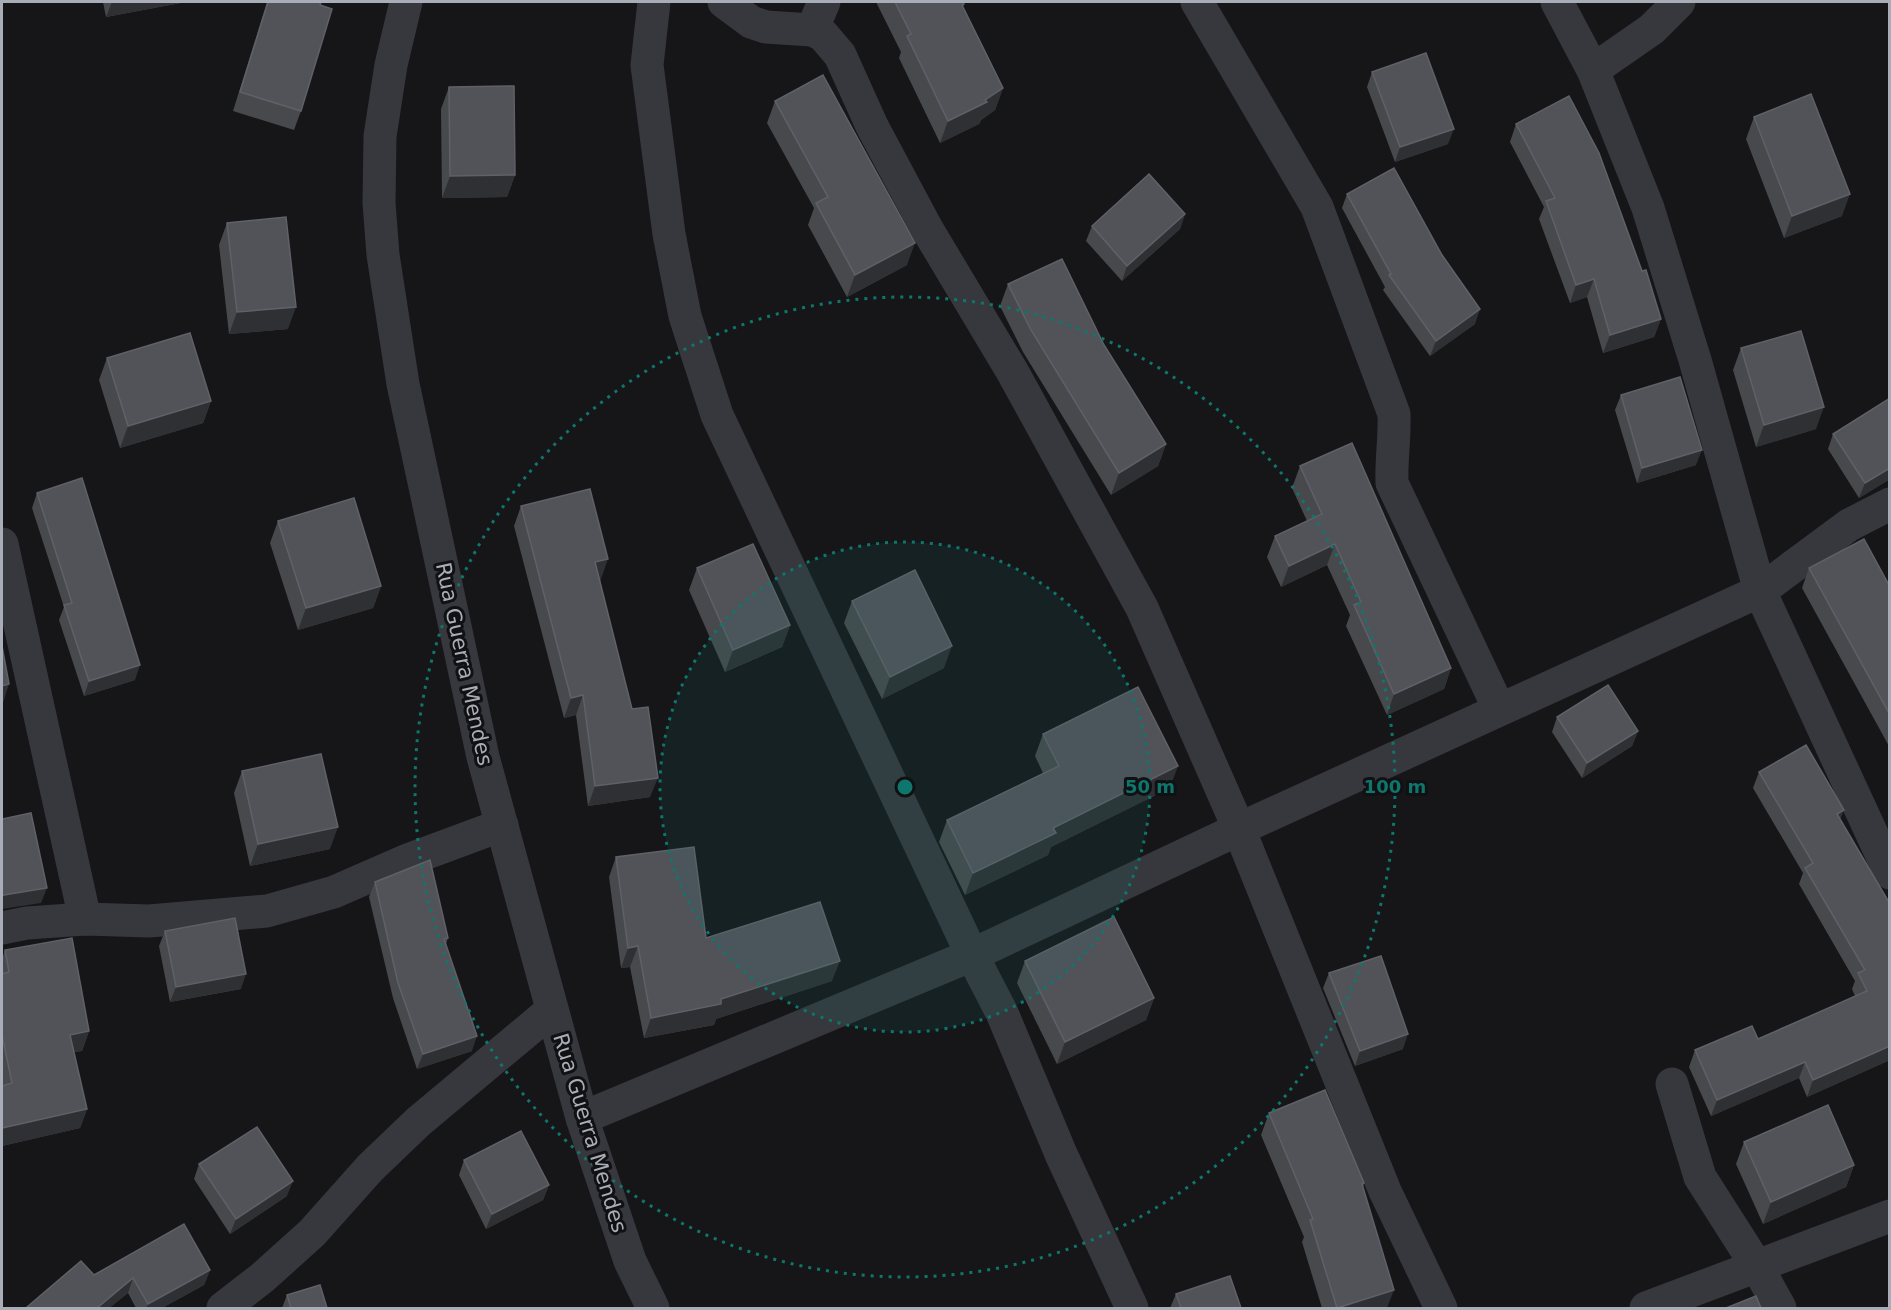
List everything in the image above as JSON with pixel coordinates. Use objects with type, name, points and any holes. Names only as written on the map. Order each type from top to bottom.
[{"type":"street","name":"Rua Guerra Mendes","points":[[406,2],[391,65],[380,136],[379,203],[383,255],[406,395],[483,758],[582,1118],[630,1261],[653,1308]]},
{"type":"street","points":[[654,2],[647,65],[669,234],[686,316],[717,415],[972,955],[1002,1013],[1061,1154],[1132,1308]]},
{"type":"street","points":[[724,2],[751,22],[766,27],[818,16],[824,35],[840,55],[872,126],[927,229],[1012,371],[1142,608],[1239,829],[1385,1191],[1441,1308]]},
{"type":"street","points":[[1197,2],[1317,207],[1394,414],[1392,483],[1499,709]]},
{"type":"street","points":[[1557,2],[1593,70],[1647,208],[1695,360],[1760,591],[1890,873]]},
{"type":"street","points":[[1593,70],[1652,28],[1679,2]]},
{"type":"street","points":[[582,1118],[972,955],[1239,829],[1760,591],[1849,525],[1890,504]]},
{"type":"street","points":[[2,544],[85,919]]},
{"type":"street","points":[[2,928],[27,923],[85,919],[150,921],[267,911],[334,892],[405,861],[502,825]]},
{"type":"street","points":[[223,1308],[262,1278],[312,1233],[370,1168],[418,1122],[552,1010]]},
{"type":"street","points":[[1672,1084],[1700,1177],[1758,1268],[1780,1308]]},
{"type":"street","points":[[1646,1308],[1758,1268],[1890,1216]]},
{"type":"building","points":[[268,2],[321,2],[320,5],[332,9],[301,111],[240,92]]},
{"type":"building","points":[[895,2],[963,2],[962,5],[1003,88],[985,100],[987,102],[948,121],[907,36],[911,34]]},
{"type":"building","points":[[1426,53],[1454,129],[1400,147],[1372,72]]},
{"type":"building","points":[[823,75],[915,243],[855,275],[816,203],[828,197],[775,101]]},
{"type":"building","points":[[514,86],[515,175],[450,176],[449,87]]},
{"type":"building","points":[[1811,94],[1850,194],[1792,216],[1754,117]]},
{"type":"building","points":[[1569,96],[1599,153],[1642,271],[1646,270],[1661,319],[1610,335],[1594,279],[1576,285],[1546,201],[1555,198],[1516,124]]},
{"type":"building","points":[[1394,168],[1442,255],[1480,309],[1436,341],[1389,275],[1391,274],[1347,194]]},
{"type":"building","points":[[1149,174],[1185,214],[1127,266],[1092,226]]},
{"type":"building","points":[[286,217],[296,307],[237,312],[227,223]]},
{"type":"building","points":[[1062,259],[1104,345],[1166,444],[1119,473],[1031,330],[1008,284]]},
{"type":"building","points":[[1801,331],[1824,407],[1764,425],[1741,348]]},
{"type":"building","points":[[190,333],[211,401],[128,426],[107,358]]},
{"type":"building","points":[[1680,377],[1702,450],[1642,468],[1621,395]]},
{"type":"building","points":[[1890,398],[1890,468],[1865,483],[1833,434]]},
{"type":"building","points":[[1352,443],[1451,668],[1394,694],[1354,605],[1361,602],[1335,544],[1289,566],[1275,536],[1322,514],[1300,466]]},
{"type":"building","points":[[82,478],[140,665],[89,681],[64,605],[72,603],[37,493]]},
{"type":"building","points":[[590,489],[608,559],[595,562],[632,709],[648,707],[658,778],[595,786],[583,695],[571,698],[521,506]]},
{"type":"building","points":[[354,498],[381,586],[306,608],[278,521]]},
{"type":"building","points":[[1864,539],[1890,587],[1890,715],[1809,568]]},
{"type":"building","points":[[753,544],[790,625],[733,650],[697,568]]},
{"type":"building","points":[[915,570],[952,646],[890,677],[852,601]]},
{"type":"building","points":[[2,646],[9,684],[2,686]]},
{"type":"building","points":[[1608,685],[1638,731],[1587,763],[1557,717]]},
{"type":"building","points":[[1138,687],[1178,766],[1053,828],[1056,833],[973,873],[947,820],[1059,766],[1043,734]]},
{"type":"building","points":[[1806,745],[1844,810],[1837,814],[1890,904],[1890,1046],[1813,1080],[1805,1062],[1717,1100],[1695,1050],[1752,1026],[1758,1039],[1867,991],[1858,973],[1865,970],[1805,868],[1813,863],[1759,772]]},
{"type":"building","points":[[321,754],[338,827],[258,844],[242,771]]},
{"type":"building","points":[[31,813],[47,888],[2,896],[2,819]]},
{"type":"building","points":[[694,847],[706,938],[820,902],[840,961],[721,999],[721,1004],[651,1018],[638,946],[628,948],[616,857]]},
{"type":"building","points":[[430,860],[448,938],[444,939],[477,1036],[423,1054],[398,983],[375,882]]},
{"type":"building","points":[[1114,917],[1154,998],[1065,1042],[1025,961]]},
{"type":"building","points":[[235,918],[246,974],[176,987],[165,931]]},
{"type":"building","points":[[72,938],[89,1031],[70,1035],[87,1109],[2,1128],[2,1086],[12,1083],[2,1035],[2,974],[9,972],[5,950]]},
{"type":"building","points":[[1381,956],[1408,1034],[1360,1051],[1329,973]]},
{"type":"building","points":[[1325,1090],[1364,1183],[1362,1184],[1394,1290],[1337,1308],[1310,1220],[1313,1219],[1269,1113]]},
{"type":"building","points":[[1828,1105],[1854,1165],[1771,1202],[1744,1142]]},
{"type":"building","points":[[257,1127],[293,1181],[236,1219],[199,1164]]},
{"type":"building","points":[[521,1131],[549,1185],[492,1214],[464,1160]]},
{"type":"building","points":[[184,1224],[210,1270],[148,1304],[133,1278],[97,1308],[27,1307],[81,1261],[94,1275]]},
{"type":"building","points":[[1230,1276],[1241,1308],[1181,1308],[1176,1294]]},
{"type":"building","points":[[320,1285],[327,1308],[291,1308],[287,1295]]},
{"type":"building","points":[[1756,1296],[1761,1308],[1726,1308]]}]
